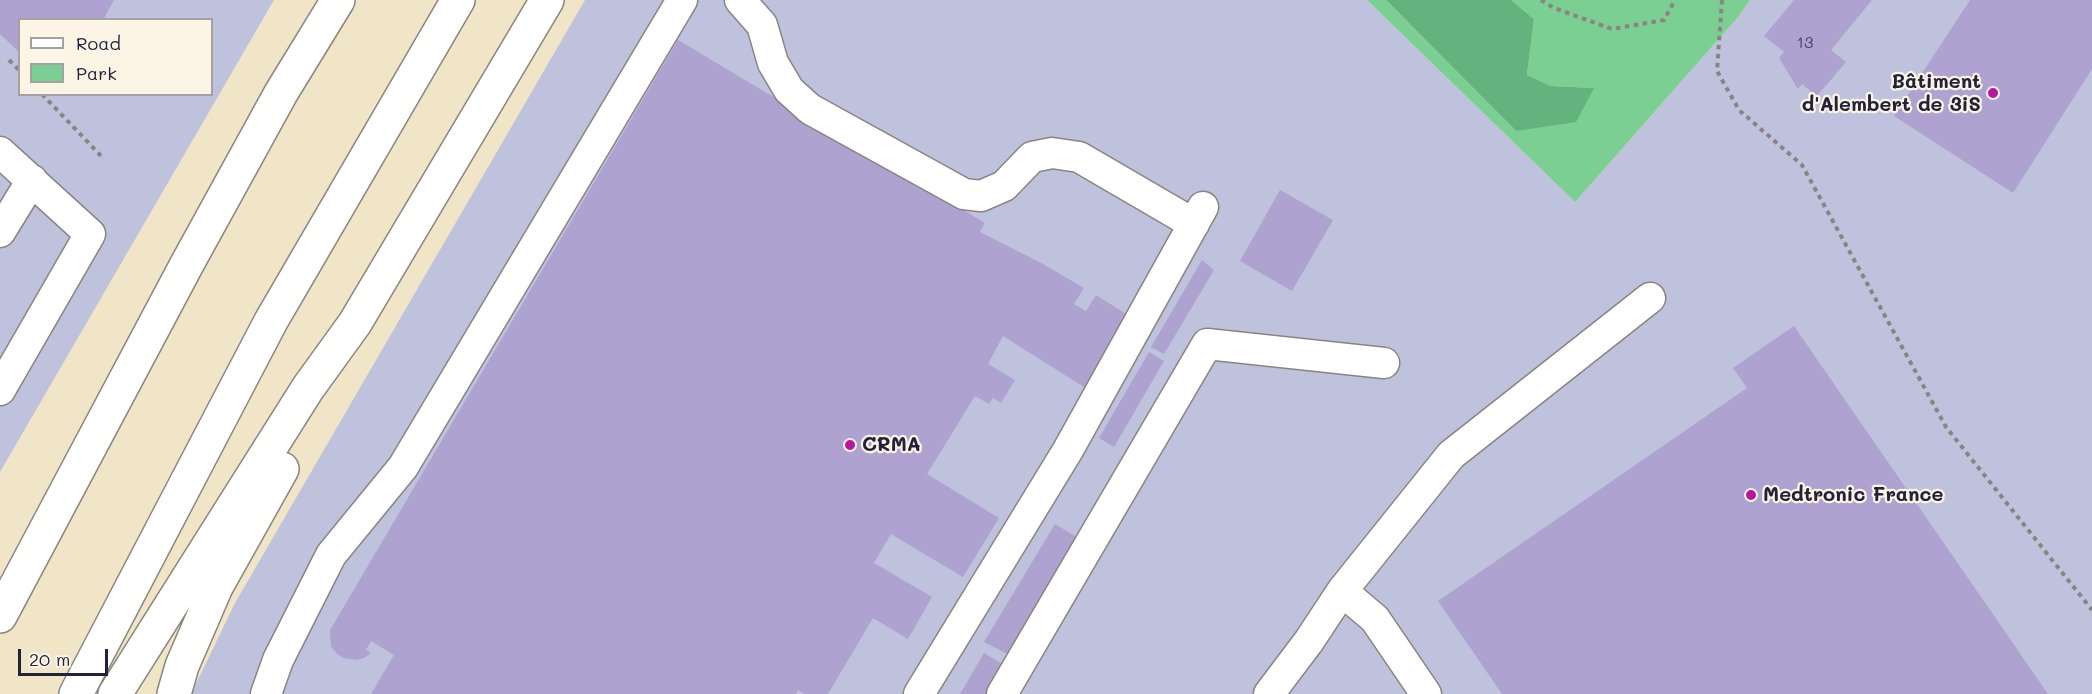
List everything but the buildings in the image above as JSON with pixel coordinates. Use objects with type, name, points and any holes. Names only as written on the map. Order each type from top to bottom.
[{"type":"highway","points":[[0,616],[187,264],[281,93],[338,0]]},
{"type":"highway","points":[[76,694],[271,321],[458,0]]},
{"type":"highway","points":[[115,694],[308,388],[355,323],[547,0]]},
{"type":"highway","points":[[174,694],[182,666],[216,587],[323,396],[355,323]]},
{"type":"lane","points":[[267,694],[278,660],[331,555],[403,467],[682,0]]},
{"type":"lane","points":[[740,0],[762,25],[774,63],[789,90],[810,109],[964,194],[981,196],[1004,186],[1032,158],[1052,153],[1079,157],[1199,215],[1068,450],[919,694]]},
{"type":"lane","points":[[0,152],[90,234],[0,390]]},
{"type":"lane","points":[[0,232],[32,180]]},
{"type":"lane","points":[[1269,694],[1309,641],[1342,591],[1451,455],[1650,297]]},
{"type":"lane","points":[[1002,694],[1207,344],[1384,363]]},
{"type":"lane","points":[[1342,591],[1375,619],[1426,694]]},
{"type":"path","points":[[1541,0],[1554,8],[1612,29],[1664,20],[1675,0]]},
{"type":"path","points":[[1722,0],[1717,71],[1739,110],[1803,165],[1946,427],[2092,610]]},
{"type":"path","points":[[9,60],[18,69]]},
{"type":"path","points":[[44,96],[103,158]]},
{"type":"shaded area","points":[[0,0],[274,0],[0,472]]},
{"type":"shaded area","points":[[585,0],[1367,0],[1575,202],[1739,16],[1750,0],[2092,0],[2092,694],[191,694],[235,603]]},
{"type":"green space","points":[[1367,0],[1386,0],[1516,131],[1594,88],[1551,86],[1527,75],[1534,19],[1511,0],[1750,0],[1739,16],[1575,202]]},
{"type":"green space","points":[[1386,0],[1511,0],[1534,19],[1527,75],[1551,86],[1594,88],[1576,122],[1516,131]]},
{"type":"place","name":"Bâtiment d'Alembert de 3iS","points":[[1993,93]]},
{"type":"place","name":"CRMA","points":[[850,445]]},
{"type":"place","name":"Medtronic France","points":[[1751,495]]}]
